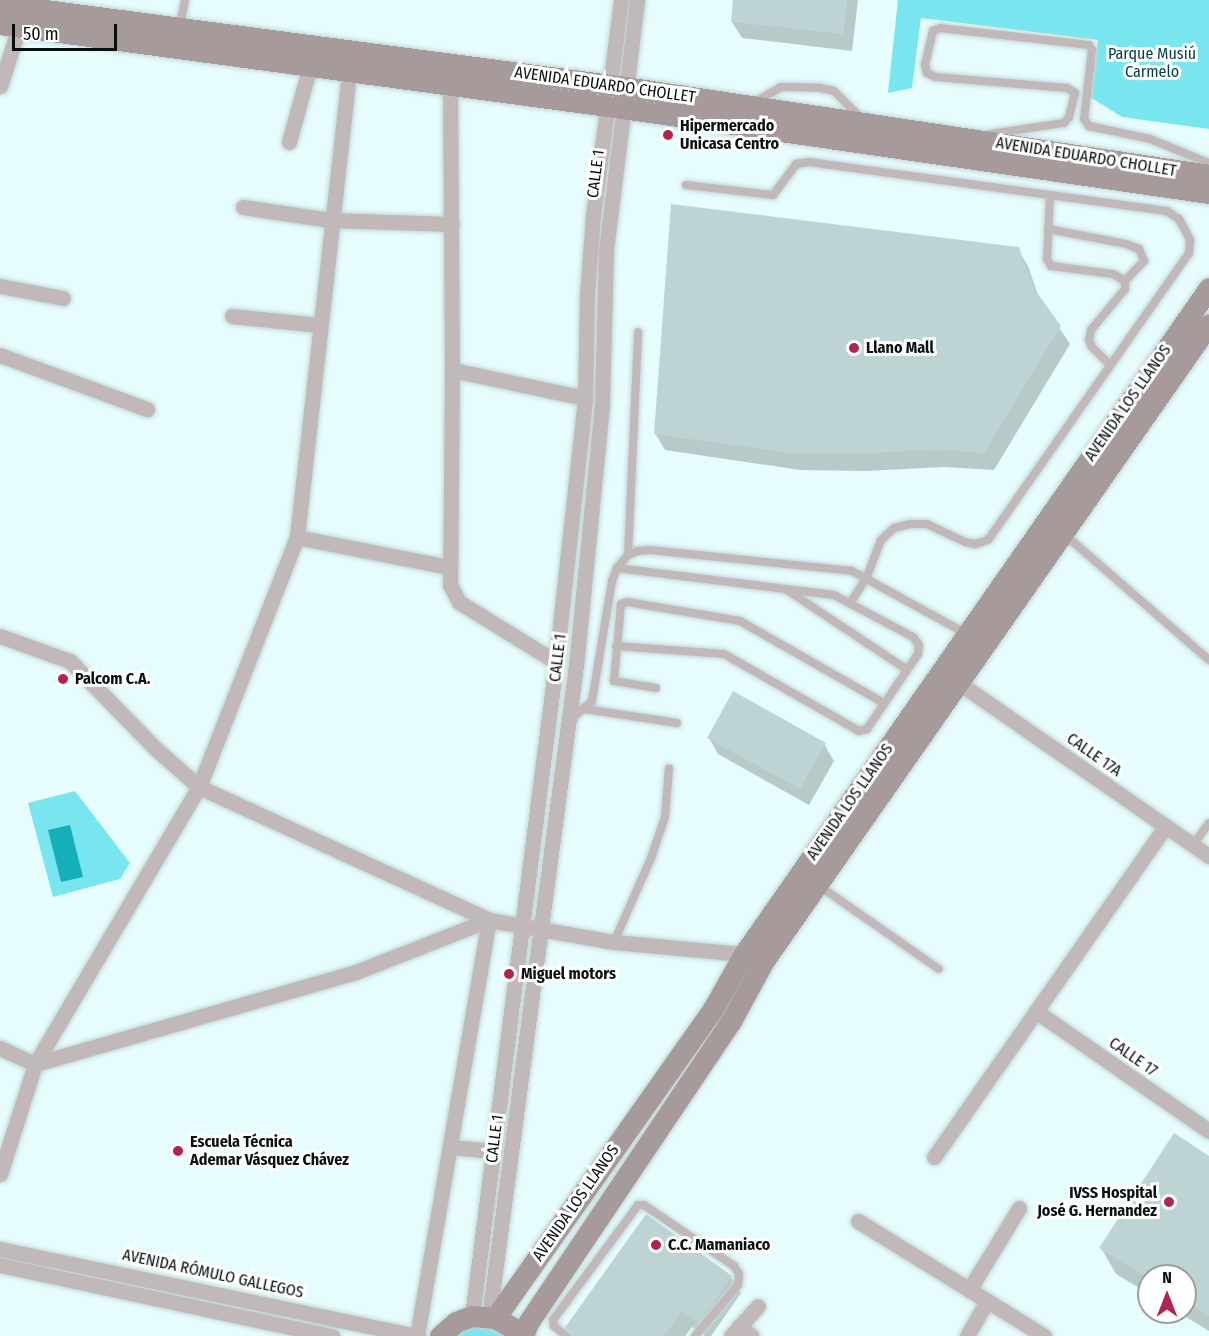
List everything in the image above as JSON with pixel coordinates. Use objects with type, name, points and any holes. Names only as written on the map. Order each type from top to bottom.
[{"type":"street","name":"CALLE 1","points":[[485,1317],[494,1151],[568,722],[602,404],[606,250],[621,0]]},
{"type":"street","name":"CALLE 1","points":[[485,1317],[531,927],[556,662],[585,398],[587,294],[615,96],[637,0]]},
{"type":"street","name":"AVENIDA EDUARDO CHOLLET","points":[[0,4],[350,50],[615,96],[1209,193]]},
{"type":"street","name":"AVENIDA EDUARDO CHOLLET","points":[[9,26],[450,85],[750,106],[1209,175]]},
{"type":"street","points":[[0,86],[9,26]]},
{"type":"street","points":[[0,1174],[35,1064],[199,787],[297,537],[350,50]]},
{"type":"street","points":[[289,142],[310,66]]},
{"type":"street","points":[[450,85],[452,224],[448,567],[450,585],[459,602],[556,662]]},
{"type":"street","points":[[243,207],[330,220],[452,224]]},
{"type":"street","points":[[0,286],[63,298]]},
{"type":"street","name":"AVENIDA LOS LLANOS","points":[[523,1336],[528,1323],[730,1021],[754,958],[967,634],[1209,288]]},
{"type":"street","points":[[232,316],[319,325]]},
{"type":"street","name":"AVENIDA LOS LLANOS","points":[[485,1317],[713,1009],[817,885],[1209,324]]},
{"type":"street","points":[[0,355],[147,409]]},
{"type":"street","points":[[452,370],[585,398]]},
{"type":"street","points":[[297,537],[448,567]]},
{"type":"street","points":[[0,636],[70,661],[156,748],[199,787],[489,920],[614,942],[754,958]]},
{"type":"street","name":"CALLE 17A","points":[[958,683],[1209,856]]},
{"type":"street","points":[[934,1157],[1166,826]]},
{"type":"street","points":[[0,1048],[35,1064],[356,972],[489,920]]},
{"type":"street","points":[[418,1336],[489,920]]},
{"type":"street","name":"CALLE 17","points":[[1037,1012],[1209,1131]]},
{"type":"street","points":[[451,1147],[494,1151]]},
{"type":"street","points":[[969,1290],[1019,1208]]},
{"type":"street","points":[[858,1221],[1044,1336]]},
{"type":"street","name":"AVENIDA RÓMULO GALLEGOS","points":[[0,1249],[418,1336]]},
{"type":"street","name":"AVENIDA RÓMULO GALLEGOS","points":[[0,1265],[332,1336]]},
{"type":"street","points":[[967,1336],[987,1301]]},
{"type":"street","points":[[752,1336],[735,1331],[758,1306]]},
{"type":"street","points":[[438,1335],[456,1322],[485,1317],[511,1327],[519,1336]]},
{"type":"lane","points":[[180,27],[185,0]]},
{"type":"lane","points":[[960,138],[1064,123],[1070,117],[1075,93],[1067,88],[936,77],[927,73],[925,65],[933,31],[940,28],[1089,45],[1092,50],[1084,118],[1089,126],[1150,139],[1209,164]]},
{"type":"lane","points":[[686,185],[773,195],[796,164],[809,162],[1167,211],[1179,219],[1190,240],[1189,253],[988,540],[975,544],[965,542],[927,524],[902,525],[881,540],[867,577],[850,603]]},
{"type":"lane","points":[[1050,196],[1047,259],[1051,266],[1113,274],[1125,281]]},
{"type":"lane","points":[[1048,229],[1126,243],[1139,249],[1144,261],[1125,281],[1125,289],[1091,330],[1089,340],[1092,347],[1110,364]]},
{"type":"lane","points":[[628,555],[638,333]]},
{"type":"lane","points":[[1063,533],[1209,660]]},
{"type":"lane","points":[[568,722],[585,709],[594,691],[617,568],[628,555],[638,551],[661,551],[852,571],[867,577],[967,634]]},
{"type":"lane","points":[[616,646],[724,654],[859,731],[867,729],[918,654],[919,645],[913,637],[834,595],[617,568]]},
{"type":"lane","points":[[784,588],[906,669]]},
{"type":"lane","points":[[656,688],[614,681],[621,604],[627,602],[740,621],[884,703]]},
{"type":"lane","points":[[585,709],[677,723]]},
{"type":"lane","points":[[614,942],[651,858],[665,817],[669,768]]},
{"type":"lane","points":[[1193,845],[1209,823]]},
{"type":"lane","points":[[817,885],[939,969]]},
{"type":"lane","points":[[566,1336],[554,1326],[553,1320],[638,1204],[644,1204],[734,1266],[739,1274],[738,1285],[695,1336]]},
{"type":"green space","name":"Parque Musiú Carmelo","points":[[898,0],[1209,0],[1209,129],[1122,117],[1090,97],[1098,40],[921,18],[912,88],[888,93]]},
{"type":"green space","points":[[75,791],[130,863],[120,879],[53,897],[28,803]]},
{"type":"green space","points":[[475,1325],[488,1326],[507,1336],[452,1336],[462,1329]]},
{"type":"shaded area","points":[[70,825],[83,877],[61,882],[48,830]]},
{"type":"building","points":[[733,0],[847,0],[843,34],[731,22]]},
{"type":"building","name":"Llano Mall","points":[[671,204],[1019,247],[1033,287],[1061,326],[984,453],[934,450],[855,454],[789,453],[654,434]]},
{"type":"building","points":[[733,691],[826,743],[800,789],[707,738]]},
{"type":"building","name":"IVSS Hospital José G. Hernandez","points":[[1174,1133],[1209,1156],[1209,1316],[1197,1308],[1197,1264],[1137,1264],[1137,1272],[1099,1248]]},
{"type":"building","name":"C.C. Mamaniaco","points":[[646,1214],[732,1276],[699,1323],[682,1311],[664,1336],[574,1336],[564,1329]]},
{"type":"place","name":"Hipermercado Unicasa Centro","points":[[668,135]]},
{"type":"place","name":"Llano Mall","points":[[854,348]]},
{"type":"place","name":"Palcom C.A.","points":[[63,679]]},
{"type":"place","name":"Miguel motors","points":[[509,974]]},
{"type":"place","name":"Escuela Técnica Ademar Vásquez Chávez","points":[[178,1151]]},
{"type":"place","name":"IVSS Hospital José G. Hernandez","points":[[1169,1202]]},
{"type":"place","name":"C.C. Mamaniaco","points":[[656,1245]]}]
